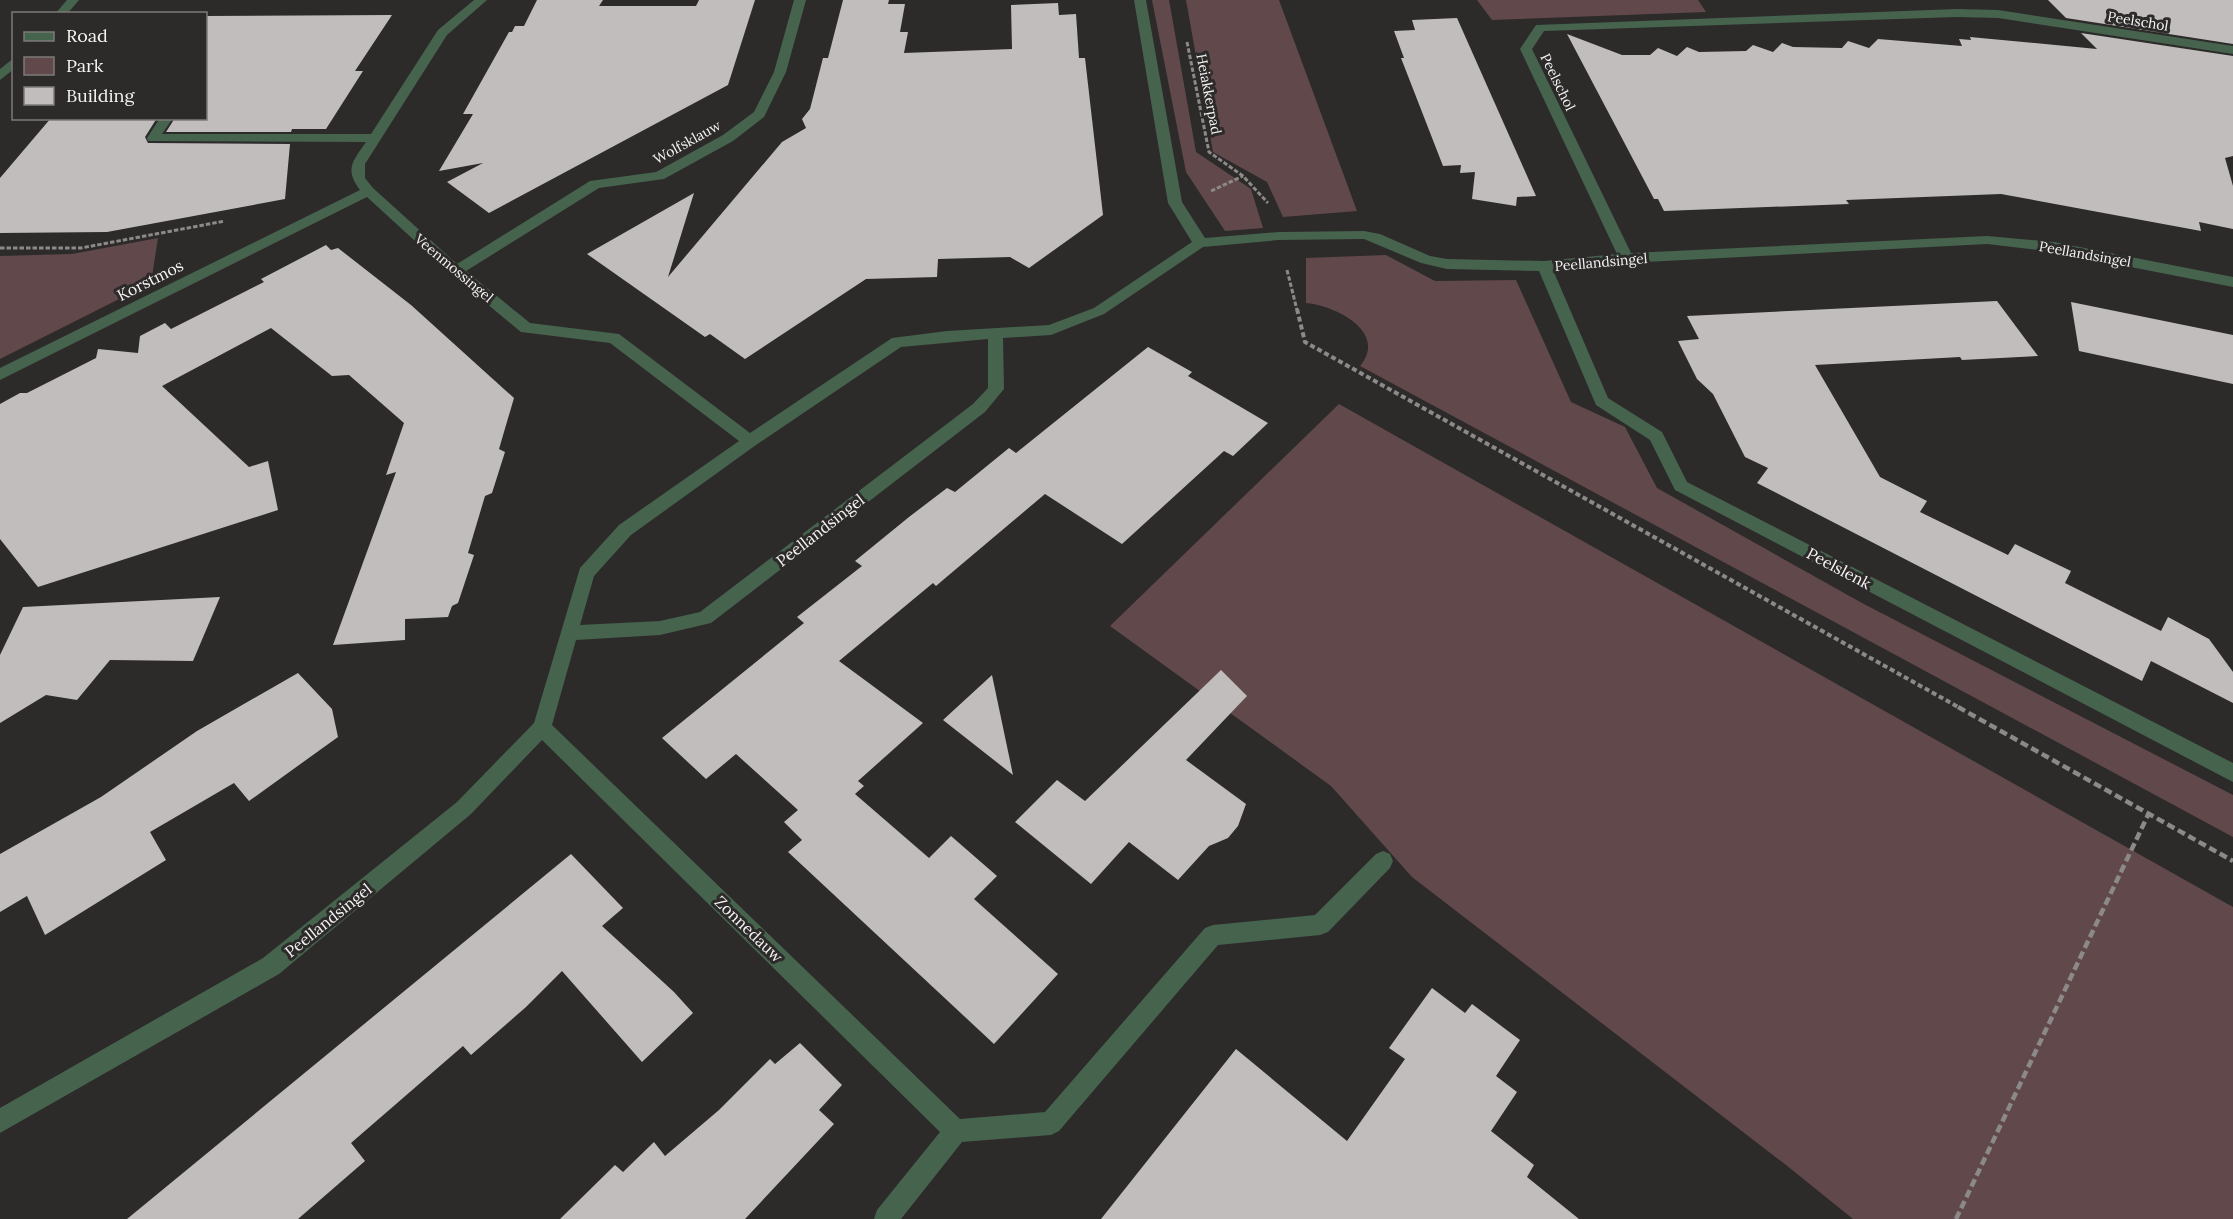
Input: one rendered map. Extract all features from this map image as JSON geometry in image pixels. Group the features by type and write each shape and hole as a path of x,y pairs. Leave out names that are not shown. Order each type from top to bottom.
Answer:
{"street":[{"path":"62,12 73,0"},
{"name":"Wolfsklauw","path":"456,271 595,184 659,176 728,138 759,114 780,72 800,0"},
{"path":"1140,0 1175,203 1200,243"},
{"path":"1986,0 1998,14"},
{"name":"Veenmossingel","path":"475,1 442,33 358,164 358,178 368,191 456,271 526,328 614,338 750,441"},
{"name":"Peelschol","path":"1626,258 1526,49 1540,28 1957,12 1998,14 2233,50"},
{"path":"0,76 12,64"},
{"path":"166,120 153,138 375,138"},
{"name":"Korstmos","path":"0,375 368,191"},
{"name":"Peellandsingel","path":"0,1121 271,966 464,808 542,727 586,573 625,530 750,441 897,342 946,336 1051,330 1099,311 1200,243 1279,236 1364,235 1375,237 1426,260 1447,264 1544,267 1626,258 1987,240 2054,247 2233,282"},
{"name":"Peelslenk","path":"1544,267 1602,401 1656,436 1681,486 2233,773"},
{"name":"Peellandsingel","path":"569,633 660,628 705,618 978,408 996,389 995,334"},
{"name":"Zonnedauw","path":"542,727 956,1131"},
{"path":"886,1219 956,1131 1051,1123 1213,935 1320,925 1383,861"}],"path":[{"name":"Heiakkerpad","path":"1185,32 1209,152 1243,177 1265,198 1274,213 1305,342 2233,861"},
{"path":"0,248 81,248 232,219"},
{"path":"1956,1219 2148,815"}],"green space":[{"path":"1152,0 1169,0 1196,152 1251,189 1263,228 1225,231 1186,172"},
{"path":"1186,0 1279,0 1357,211 1283,217 1267,182 1213,152"},
{"path":"1477,0 1698,0 1706,12 1492,20"},
{"path":"158,238 151,283 0,359 0,256 72,254"},
{"path":"1386,255 1435,281 1516,280 1571,402 1625,427 1657,488 1862,603 2233,795 2233,837 1360,366 1367,353 1368,342 1363,331 1343,315 1306,303 1306,258"},
{"path":"1339,404 2233,907 2233,1219 1853,1219 1412,877 1331,786 1110,626"}],"building":[{"path":"537,0 603,0 599,6 696,6 699,0 755,0 728,85 489,213 447,182 483,163 439,171 473,114 463,114 509,32 512,32 515,26 524,26"},
{"path":"843,0 889,0 888,4 905,4 900,32 908,32 904,53 1012,49 1011,5 1058,3 1059,15 1076,14 1079,58 1085,58 1103,215 1029,268 1010,257 938,259 937,277 866,279 745,359 710,334 705,337 587,254 694,193 668,277 782,142 806,128 802,119 810,109 823,58 828,58"},
{"path":"2048,0 2233,0 2233,44 2066,18"},
{"path":"392,15 355,71 363,71 326,129 292,129 291,132 166,132 174,120 207,120 207,16"},
{"path":"1457,18 1536,196 1517,197 1516,206 1472,199 1475,172 1460,173 1461,165 1443,166 1401,58 1404,58 1394,31 1415,30 1412,20"},
{"path":"2081,33 2233,56 2233,156 2225,158 2233,186 2233,229 2199,222 2201,231 2001,194 1846,200 1849,204 1664,211 1658,199 1654,199 1567,34 1622,55 1650,55 1658,48 1677,56 1687,47 1699,52 1746,51 1753,45 1773,52 1782,43 1793,47 1842,48 1848,41 1869,48 1878,39 1962,46 1959,39 1971,40 1970,37 2097,49"},
{"path":"49,120 156,120 145,137 148,143 290,144 285,199 107,232 0,233 0,178"},
{"path":"326,245 331,250 338,248 411,305 514,398 499,449 505,452 492,493 485,496 468,553 474,555 458,603 452,606 448,617 405,619 405,640 333,645 396,472 386,475 404,423 349,375 332,376 271,328 162,386 249,467 268,461 278,510 38,587 0,539 0,404 96,358 98,349 138,353 140,336 165,323 171,329 264,282 261,279"},
{"path":"1997,301 2038,356 1962,360 1960,357 1815,365 1880,477 1927,501 1920,512 2008,555 2015,544 2071,571 2065,583 2161,631 2168,617 2209,639 2233,672 2233,703 2151,661 2142,681 1757,483 1768,468 1745,457 1713,394 1697,379 1678,341 1699,339 1687,316"},
{"path":"2071,302 2233,335 2233,384 2079,351"},
{"path":"1148,347 1192,372 1188,376 1268,423 1233,456 1224,451 1122,544 1045,494 936,586 933,583 839,661 923,723 858,781 864,786 855,794 929,858 951,836 997,876 974,899 1058,974 994,1044 788,852 802,840 784,822 798,810 736,754 706,779 662,738 804,623 797,617 862,566 855,561 909,517 947,488 955,492 1009,448 1016,453"},
{"path":"220,597 193,661 110,660 77,700 46,695 0,723 0,655 23,607"},
{"path":"1221,670 1247,696 1186,760 1246,804 1238,826 1228,838 1209,846 1178,880 1129,842 1091,884 1015,822 1057,780 1085,801"},
{"path":"298,673 332,709 338,737 249,801 234,783 150,832 166,860 45,935 27,896 0,912 0,854 101,797 197,731"},
{"path":"992,675 1013,775 943,720"},
{"path":"571,854 623,908 602,926 674,992 693,1013 642,1062 562,971 526,1007 471,1055 463,1046 351,1143 365,1161 298,1219 127,1219"},
{"path":"1432,988 1465,1013 1472,1004 1520,1040 1496,1076 1517,1092 1491,1131 1534,1165 1527,1177 1579,1219 1101,1219 1236,1049 1347,1141 1405,1059 1389,1048"},
{"path":"800,1043 842,1085 819,1110 834,1124 745,1219 560,1219 615,1165 623,1172 654,1142 665,1156 719,1110 770,1059 775,1064"}]}
